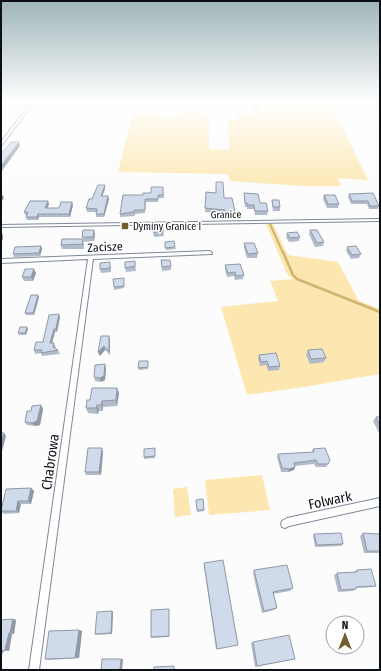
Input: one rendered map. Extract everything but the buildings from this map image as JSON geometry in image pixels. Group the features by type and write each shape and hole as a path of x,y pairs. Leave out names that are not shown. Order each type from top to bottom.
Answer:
{"street":[{"path":"1,144 10,132"},
{"name":"Granice","path":"1,226 380,220"},
{"name":"Zacisze","path":"1,261 210,253"},
{"name":"Chabrowa","path":"34,670 91,257"},
{"name":"Folwark","path":"285,524 287,522 380,502"}],"shaded area":[{"path":"128,132 209,132 209,149 229,150 228,132 345,132 368,180 338,178 341,186 303,186 230,181 228,174 118,172"},
{"path":"266,224 273,224 288,255 338,262 359,301 380,309 380,374 247,395 221,307 278,301 270,281 293,279 287,274"},
{"path":"262,475 270,510 209,515 205,480"},
{"path":"187,487 191,515 175,517 173,489"}],"waterway":[{"path":"270,224 283,253"},
{"path":"283,252 293,275 297,279 380,312"}],"place":[{"name":"Dyminy Granice I","path":"125,226"}]}
